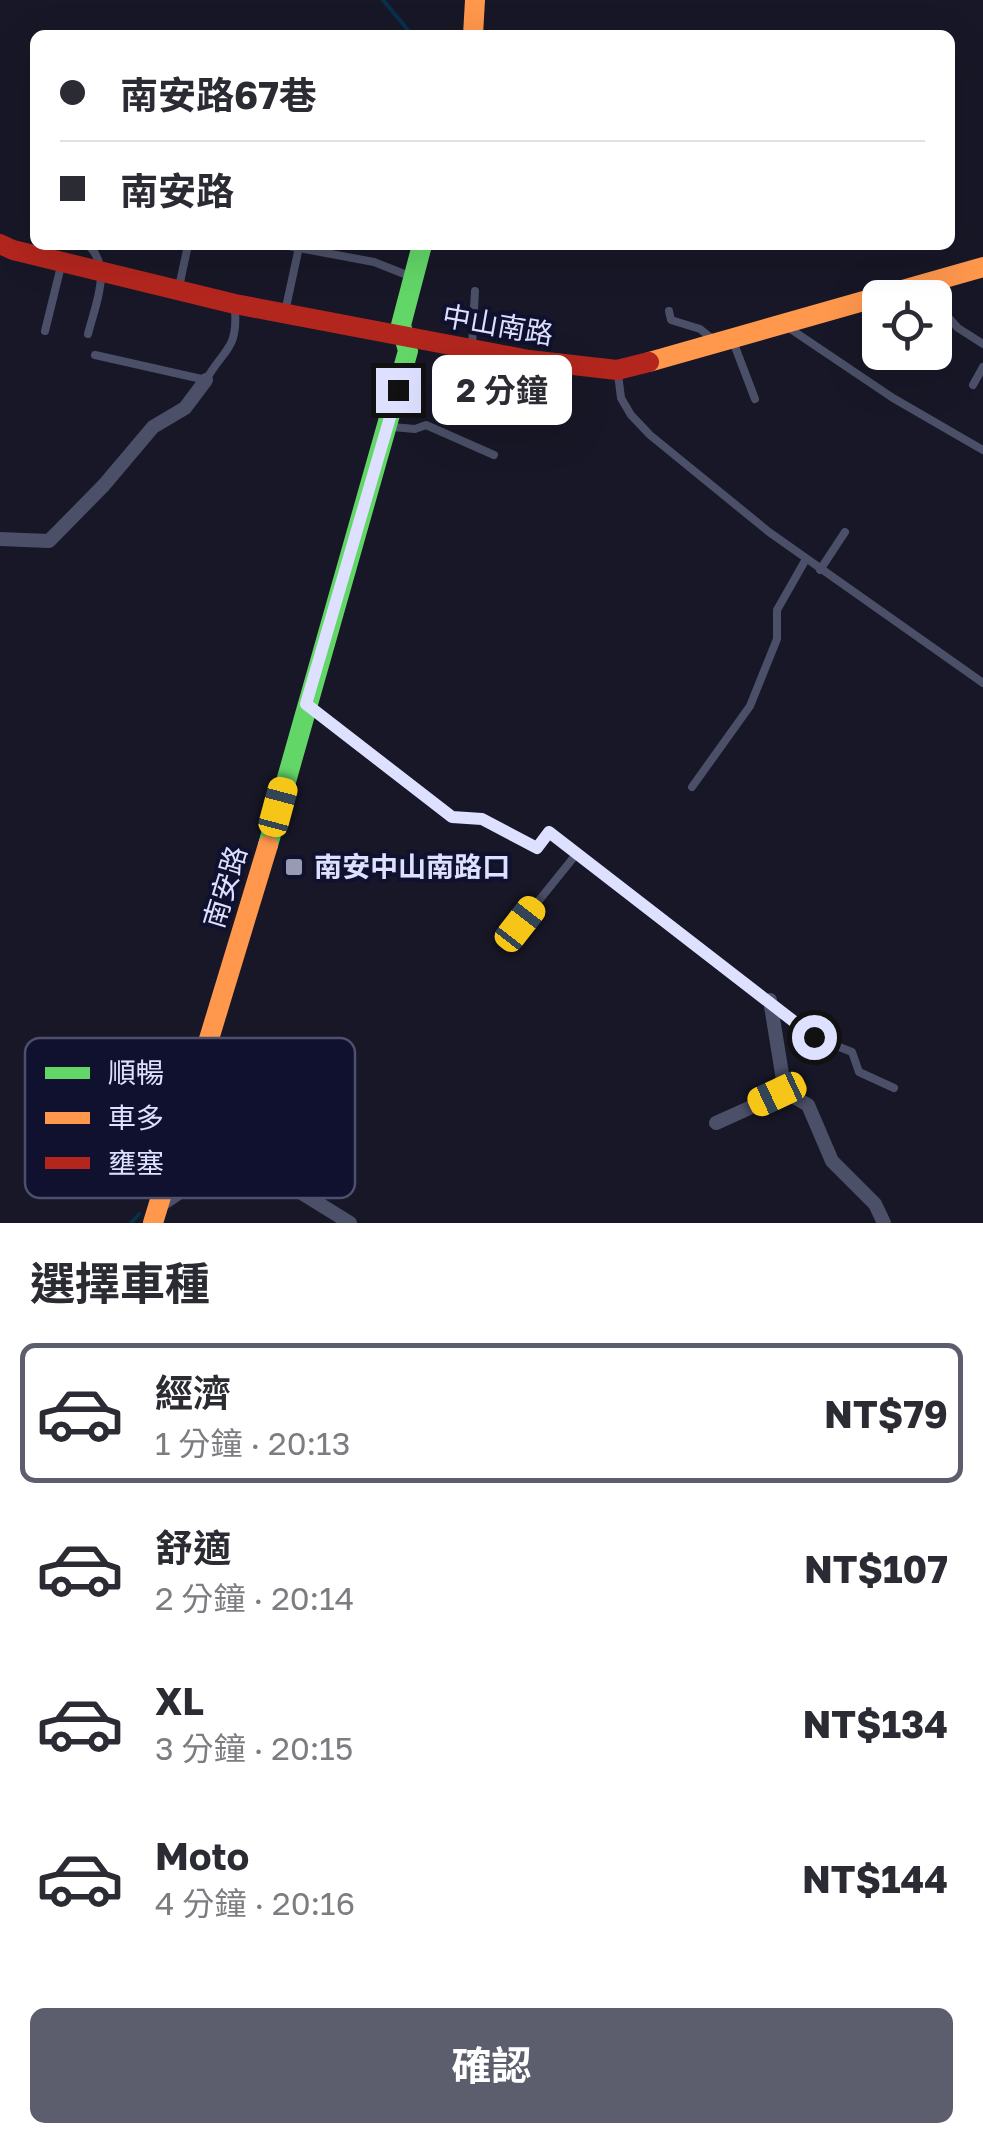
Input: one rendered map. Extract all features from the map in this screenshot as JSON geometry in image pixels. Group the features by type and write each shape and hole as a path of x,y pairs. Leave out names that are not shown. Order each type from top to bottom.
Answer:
{"street":[{"path":"473,30 474,0"},
{"name":"中山南路","path":"0,244 235,304 548,363 617,370 782,323 862,308"},
{"name":"南安路","path":"208,1038 388,427 408,351 402,324 420,250"},
{"name":"中山南路","path":"952,283 983,267"},
{"path":"0,539 48,541 104,485 153,427 184,408 206,380"},
{"path":"770,1000 785,1092"},
{"path":"716,1122 785,1092"},
{"path":"785,1092 808,1104 832,1161 876,1204 884,1223"},
{"path":"155,1215 177,1198"},
{"path":"310,1198 350,1223"}],"lane":[{"path":"88,334 103,272 93,250"},
{"path":"178,291 187,250"},
{"path":"285,312 299,250"},
{"path":"310,250 374,262 412,277"},
{"path":"45,331 62,262"},
{"path":"472,349 475,290"},
{"path":"95,355 206,380 232,347 235,304"},
{"path":"670,310 671,320 725,342 756,399"},
{"path":"952,321 983,344"},
{"path":"782,323 893,398 983,450"},
{"path":"973,384 983,367"},
{"path":"617,370 621,398 650,434 820,570 983,683"},
{"path":"388,427 415,429 426,424 494,456"},
{"path":"820,570 845,532"},
{"path":"692,787 750,706 777,639 777,610 806,559"},
{"path":"306,704 452,817 482,819 537,848 549,832 814,1037 852,1052 858,1072 894,1088"},
{"path":"520,924 578,852"}],"waterway":[{"path":"383,0 408,30"},
{"path":"131,1223 139,1214"}],"traffic: fast":[{"path":"268,845 408,351 401,325 421,250"}],"traffic: slow":[{"path":"473,30 475,0"},
{"path":"649,362 983,267"},
{"path":"209,1038 268,845"},
{"path":"153,1223 161,1198"}],"traffic: jam":[{"path":"0,244 235,304 529,360 617,370 649,362"}],"place":[{"name":"南安中山南路口","path":"294,867"}],"route":[{"path":"398,390 306,704 452,817 482,819 537,848 549,832 814,1037"}]}
